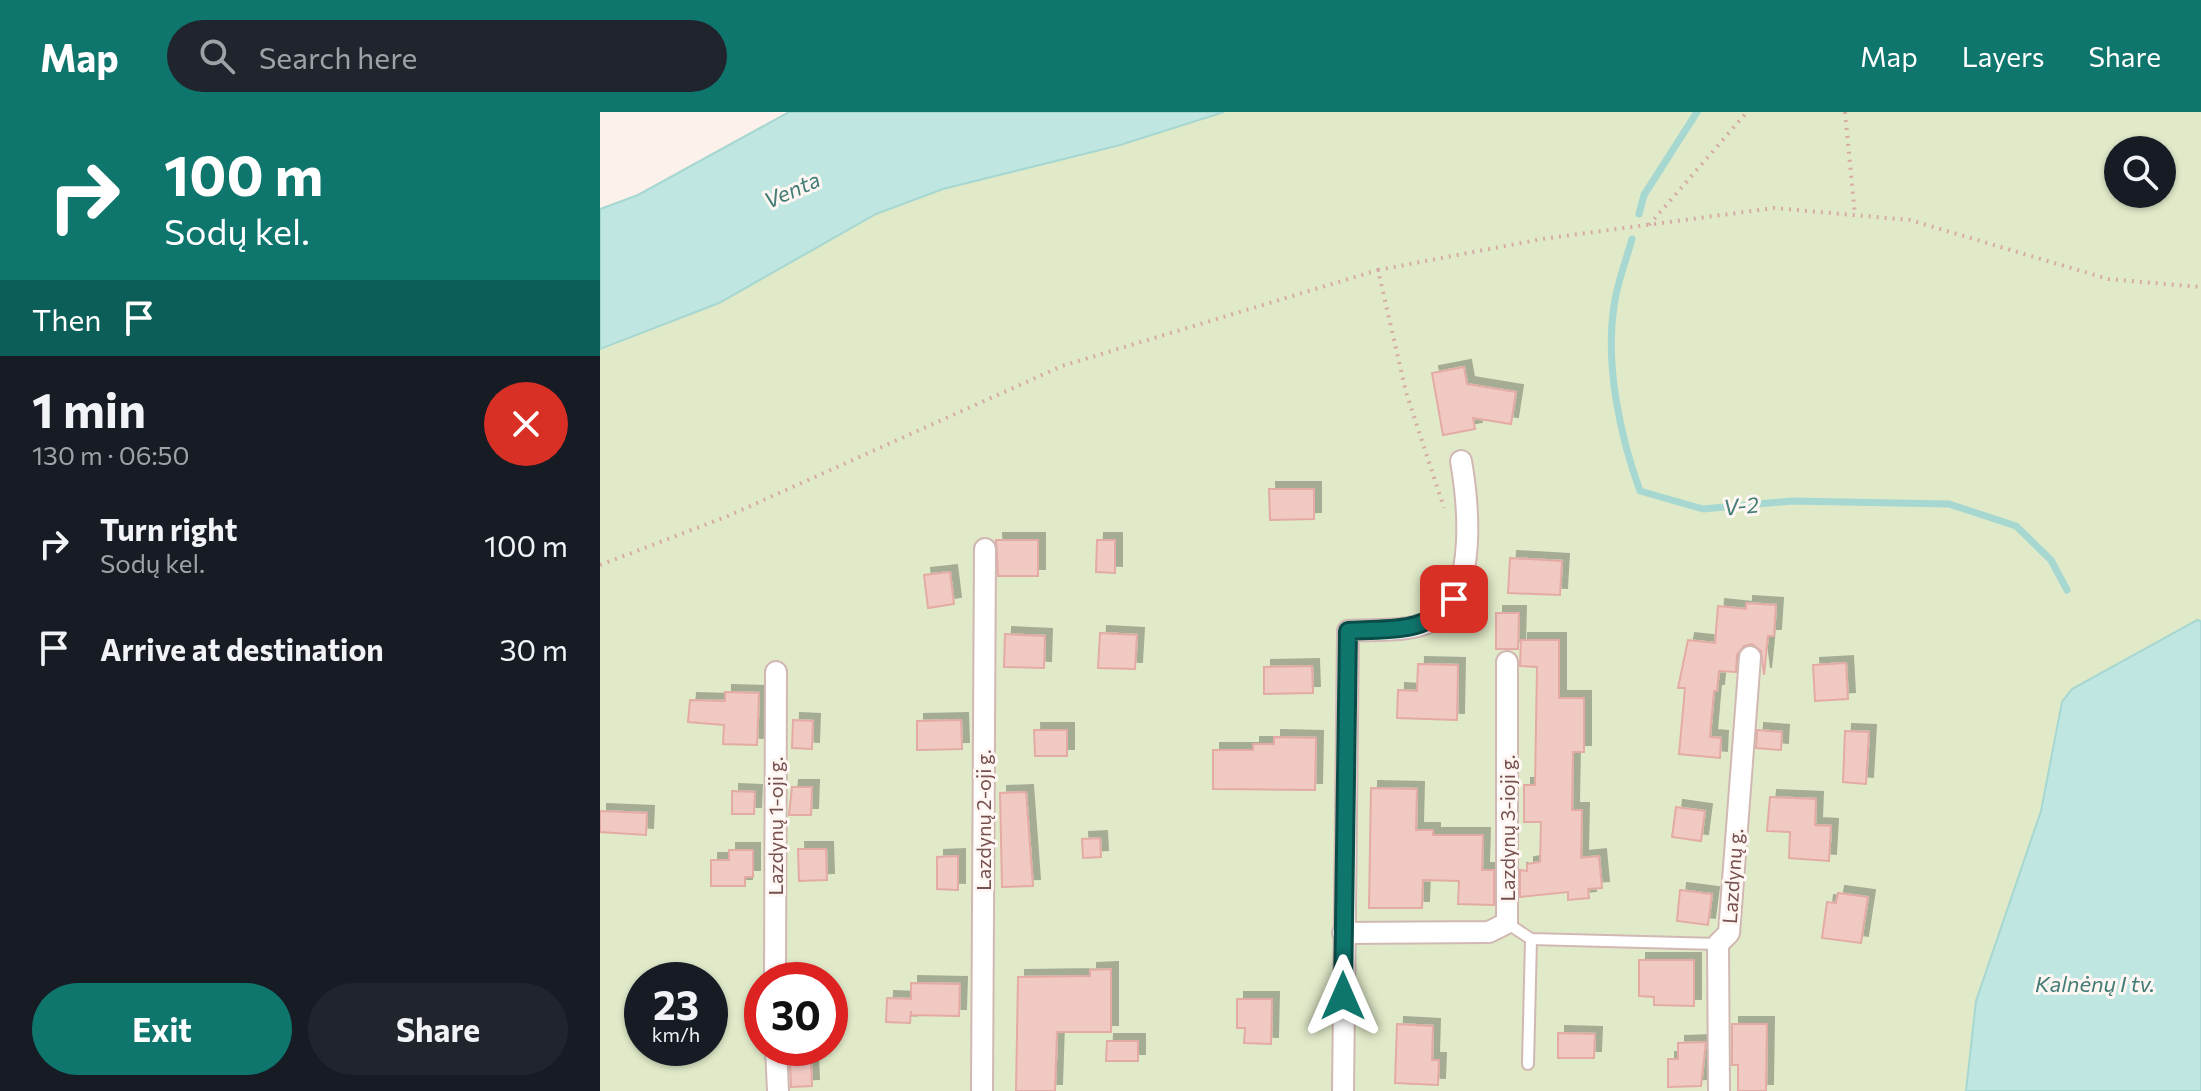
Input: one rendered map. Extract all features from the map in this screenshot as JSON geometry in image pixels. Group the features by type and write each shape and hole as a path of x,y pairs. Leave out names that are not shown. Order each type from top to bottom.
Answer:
{"street":[{"path":"1343,1091 1348,631 1418,626 1440,616 1454,599 1463,572 1467,526 1461,461"},
{"name":"Lazdynų 2-oji g.","path":"982,1091 985,549"},
{"name":"Lazdynų g.","path":"1719,1091 1718,944 1729,933 1750,657"},
{"name":"Lazdynų 3-ioji g.","path":"1343,933 1489,932 1507,923 1507,662"},
{"name":"Lazdynų 1-oji g.","path":"775,962 776,672"},
{"path":"777,1066 778,1091"}],"lane":[{"path":"1507,923 1531,939 1718,944"},
{"path":"1528,1064 1531,939"}],"path":[{"path":"1649,225 1747,112"},
{"path":"1845,112 1855,215"},
{"path":"600,565 728,516 1062,366 1378,270 1542,239 1774,208 1910,220 2108,279 2201,287"},
{"path":"1378,270 1406,392 1444,509"}],"green space":[{"path":"1224,112 2201,112 2201,621 2072,689 2062,702 2041,811 1976,1001 1966,1091 600,1091 600,349 718,303 876,214 943,189 1120,145"}],"water":[{"name":"Venta","path":"789,112 1224,112 1120,145 943,189 876,214 719,303 600,349 600,209 638,195"},
{"name":"Kalnėnų I tv.","path":"2197,620 2201,621 2201,1091 1966,1091 1976,1001 2041,811 2062,702 2072,689"}],"building":[{"path":"1464,367 1467,384 1516,392 1511,424 1473,418 1475,429 1443,435 1432,373"},
{"path":"1269,489 1314,489 1314,519 1270,520"},
{"path":"996,540 1038,540 1038,576 998,576"},
{"path":"1097,540 1115,540 1115,573 1096,572"},
{"path":"1510,558 1562,561 1560,595 1508,593"},
{"path":"950,572 954,604 928,608 924,575"},
{"path":"1746,603 1776,605 1774,636 1768,636 1764,675 1761,651 1752,644 1744,646 1737,655 1736,672 1719,671 1717,691 1714,691 1710,737 1721,738 1720,758 1679,754 1685,688 1678,688 1688,640 1715,643 1718,606 1746,609"},
{"path":"1496,613 1519,613 1518,649 1496,649"},
{"path":"1100,633 1137,635 1135,669 1098,668"},
{"path":"1005,634 1045,636 1044,668 1004,667"},
{"path":"1521,640 1559,640 1559,698 1584,698 1584,752 1573,752 1572,810 1582,810 1581,858 1599,856 1602,888 1588,889 1589,898 1568,900 1568,892 1520,897 1520,870 1527,871 1527,864 1540,862 1541,822 1524,822 1524,785 1535,785 1537,667 1520,666"},
{"path":"1846,663 1848,699 1815,701 1813,665"},
{"path":"1418,664 1458,665 1457,720 1397,718 1398,690 1417,691"},
{"path":"1312,666 1313,693 1264,694 1264,667"},
{"path":"725,692 759,693 757,745 723,744 724,725 688,722 690,700 725,701"},
{"path":"793,720 813,721 812,749 792,748"},
{"path":"961,720 962,749 917,750 917,721"},
{"path":"1034,730 1067,730 1067,756 1035,756"},
{"path":"1757,730 1782,732 1781,750 1756,748"},
{"path":"1845,731 1869,732 1866,784 1843,782"},
{"path":"1274,737 1316,738 1315,790 1213,789 1213,750 1253,750 1253,744 1274,744"},
{"path":"792,787 812,787 811,815 789,815"},
{"path":"1371,788 1417,789 1416,830 1433,830 1433,835 1483,835 1482,870 1494,870 1494,905 1458,904 1459,881 1423,880 1422,908 1369,908"},
{"path":"732,791 755,792 754,814 732,814"},
{"path":"1026,792 1033,886 1002,887 1000,793"},
{"path":"1770,797 1816,799 1815,825 1831,826 1829,861 1789,858 1790,832 1767,831"},
{"path":"1676,807 1705,811 1701,841 1672,837"},
{"path":"600,811 647,813 646,835 600,832"},
{"path":"1100,838 1101,857 1083,858 1082,839"},
{"path":"798,849 826,849 827,880 799,881"},
{"path":"729,850 753,850 753,877 745,877 745,886 711,886 711,860 729,860"},
{"path":"958,856 958,890 937,889 937,857"},
{"path":"1680,890 1712,894 1708,925 1677,921"},
{"path":"1838,893 1868,897 1861,943 1822,938 1827,902 1836,903"},
{"path":"1639,960 1694,960 1694,1006 1654,1005 1654,997 1639,996"},
{"path":"1111,969 1111,1032 1057,1032 1055,1091 1016,1091 1018,977 1090,976 1090,970"},
{"path":"911,983 960,984 959,1016 911,1015 911,1011 910,1023 886,1022 887,998 911,999"},
{"path":"1237,999 1272,999 1271,1044 1244,1043 1245,1028 1237,1028"},
{"path":"1397,1024 1433,1026 1432,1060 1439,1060 1438,1085 1395,1083"},
{"path":"1732,1024 1767,1024 1766,1091 1738,1091 1738,1065 1732,1065"},
{"path":"1558,1033 1595,1034 1594,1058 1558,1058"},
{"path":"1107,1041 1138,1041 1138,1061 1106,1061"},
{"path":"1706,1042 1701,1086 1668,1087 1668,1059 1678,1059 1678,1043"},
{"path":"790,1066 811,1066 812,1086 791,1087"}],"waterway":[{"name":"V-2","path":"1639,214 1644,195 1697,112"},
{"name":"V-2","path":"1632,239 1615,297 1611,352 1621,424 1640,491 1703,509 1792,501 1949,504 2016,526 2051,560 2067,590"}],"route":[{"path":"1343,996 1348,631 1418,626 1440,616 1454,599"}]}
